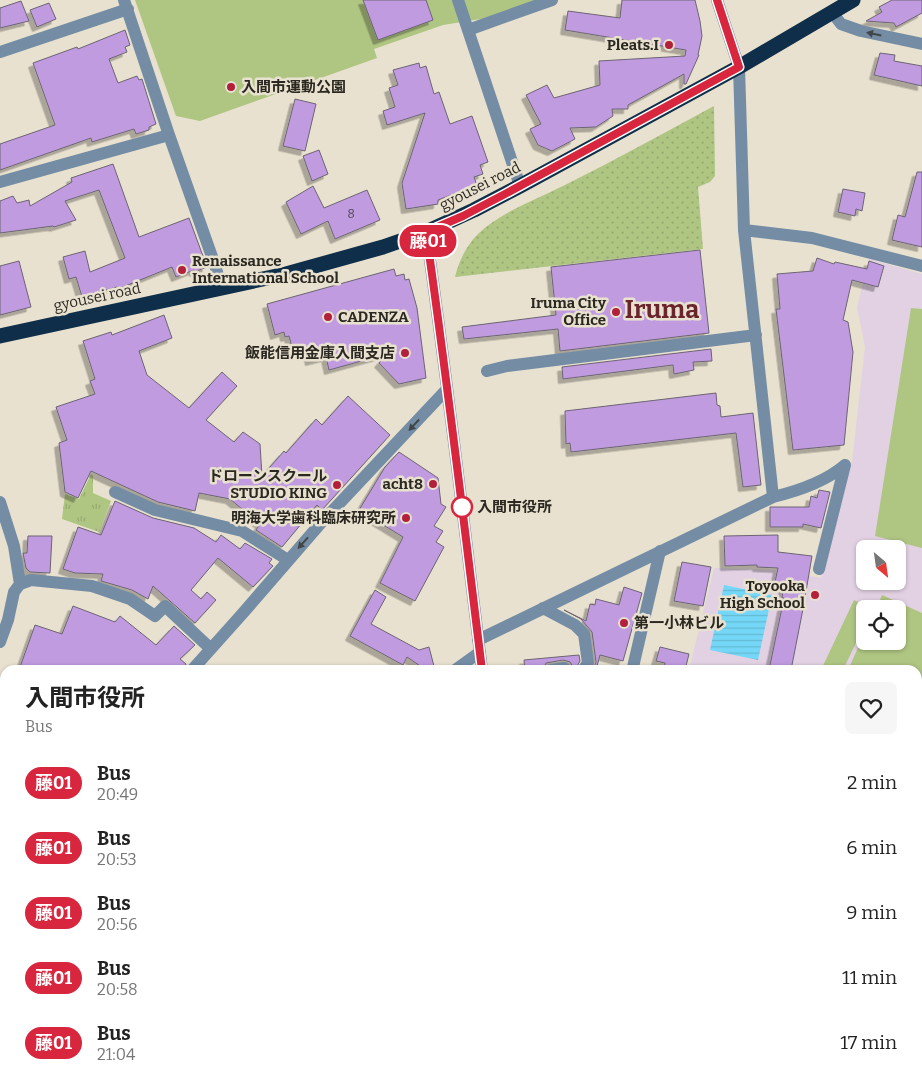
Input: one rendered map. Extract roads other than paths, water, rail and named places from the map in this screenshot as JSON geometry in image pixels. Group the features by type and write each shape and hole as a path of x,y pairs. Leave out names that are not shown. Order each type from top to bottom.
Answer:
{"highway":[{"name":"gyousei road","path":"0,336 221,289 337,260 426,232 520,186 739,67 853,0"}],"street":[{"path":"458,0 520,186"},
{"path":"468,30 552,0"},
{"path":"717,0 739,67 744,230 773,497"},
{"path":"0,52 126,4 216,268 221,289"},
{"path":"832,12 841,24 922,44"},
{"path":"0,182 169,134"},
{"path":"744,230 812,238 922,266"},
{"path":"426,232 440,320 481,665"},
{"path":"487,371 507,366 756,335"},
{"path":"197,665 288,560 447,389"},
{"path":"460,665 479,646 543,608 773,497 814,484 836,473 845,465 819,569"},
{"path":"115,492 155,510 242,531 288,560"},
{"path":"0,502 4,530 14,546 20,584"},
{"path":"633,665 660,551"},
{"path":"0,642 4,619 14,592 20,584 31,580 92,586 130,599 155,616 165,606 211,649"},
{"path":"543,608 575,625 584,634 588,663 587,665"}],"water":[{"path":"724,585 772,595 758,660 710,650"}],"place":[{"name":"Pleats.I","path":"669,45"},
{"name":"入間市運動公園","path":"231,87"},
{"name":"Renaissance International School","path":"182,270"},
{"name":"Iruma City Office","path":"616,312"},
{"name":"CADENZA","path":"328,317"},
{"name":"飯能信用金庫入間支店","path":"405,353"},
{"name":"acht8","path":"433,484"},
{"name":"ドローンスクール STUDIO KING","path":"337,485"},
{"name":"入間市役所","path":"462,507"},
{"name":"明海大学歯科臨床研究所","path":"406,518"},
{"name":"Toyooka High School","path":"815,595"},
{"name":"第一小林ビル","path":"624,623"}],"district":[{"name":"Iruma","path":"662,310"}]}
